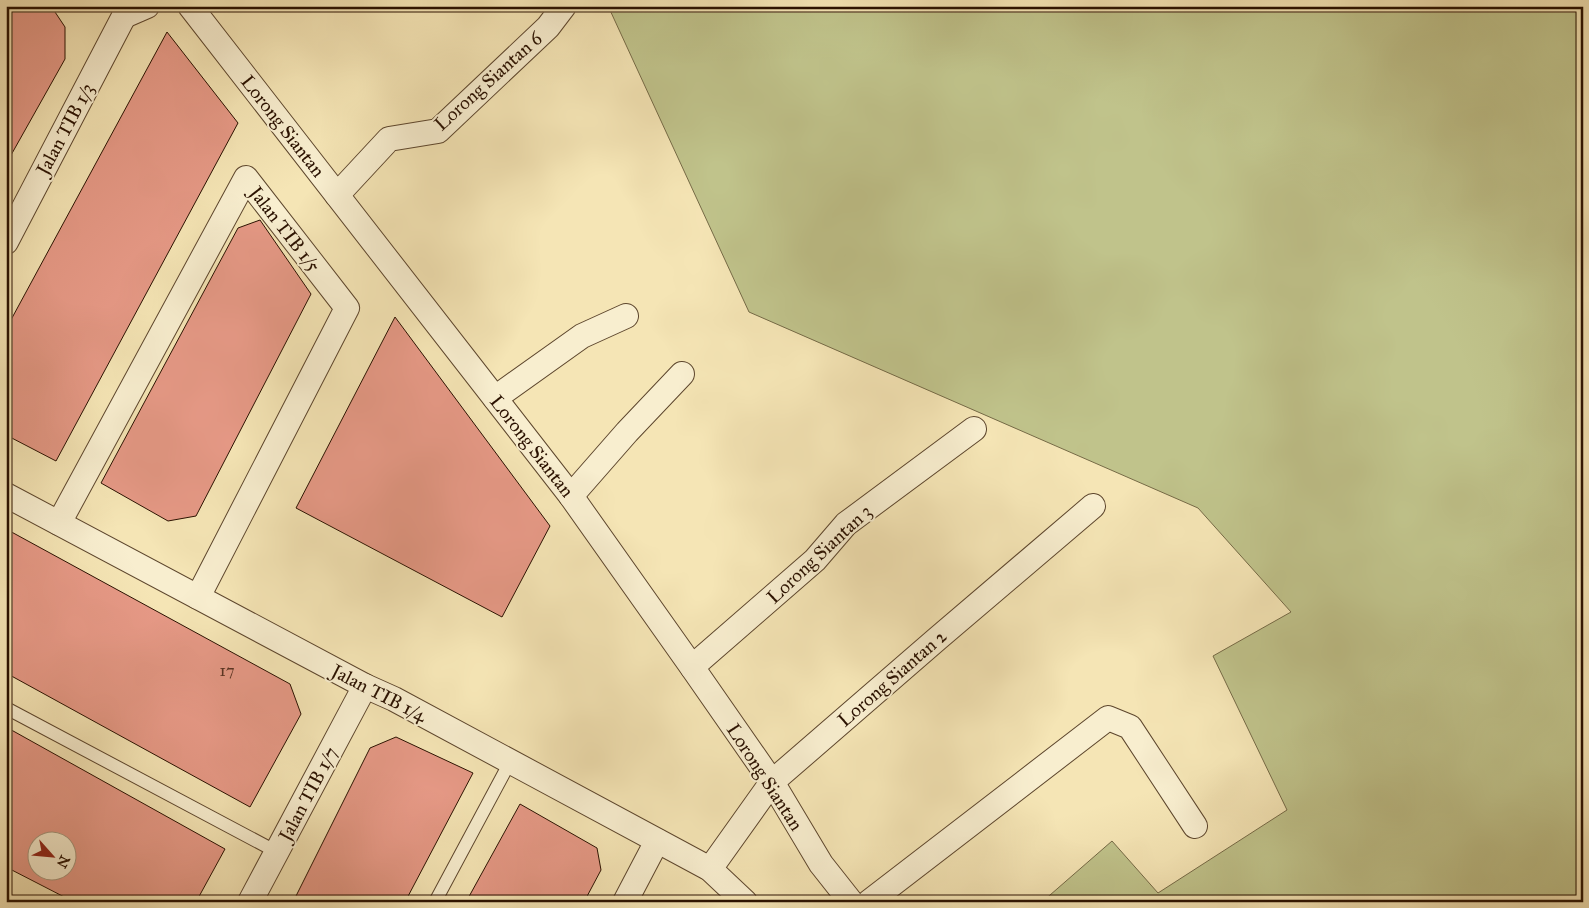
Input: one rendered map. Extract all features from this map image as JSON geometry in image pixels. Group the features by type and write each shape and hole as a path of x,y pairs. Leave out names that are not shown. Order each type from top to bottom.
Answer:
{"street":[{"path":"120,11 147,6"},
{"name":"Lorong Siantan","path":"190,6 571,496 772,782 821,864 851,902"},
{"name":"Lorong Siantan 6","path":"337,195 388,139 438,131 548,27 564,6"},
{"name":"Jalan TIB 1/3","path":"6,242 120,11"},
{"name":"Jalan TIB 1/5","path":"59,523 246,178 347,308 198,597"},
{"path":"495,398 582,336 626,316"},
{"path":"571,496 627,432 682,374"},
{"name":"Lorong Siantan 3","path":"692,667 815,560 846,524 974,429"},
{"name":"Jalan TIB 1/4","path":"6,495 710,869 745,902"},
{"name":"Lorong Siantan 2","path":"710,869 772,782 1093,506"},
{"name":"Jalan TIB 1/7","path":"250,902 365,686"},
{"path":"869,902 1108,718 1130,727 1194,826"},
{"path":"625,902 657,841"}],"lane":[{"path":"6,708 277,852"},
{"path":"435,902 510,762"}],"green space":[{"path":"610,6 1583,6 1583,902 1042,902 1112,841 1158,893 1287,810 1213,656 1291,612 1198,508 749,312 609,8"}],"building":[{"path":"6,6 51,6 65,27 65,59 6,164"},
{"path":"167,32 238,123 56,461 6,435 6,329"},
{"path":"260,220 311,294 196,516 168,521 101,483 238,228"},
{"path":"395,317 550,526 502,617 296,508"},
{"path":"6,529 290,684 301,714 250,807 6,673"},
{"path":"6,727 225,849 196,902 74,902 31,880 78,880 78,830 28,830 28,878 6,867"},
{"path":"396,737 473,773 405,902 293,902 370,748"},
{"path":"520,804 597,848 601,870 584,902 466,902"},
{"path":"681,897 690,902 678,902"}]}
